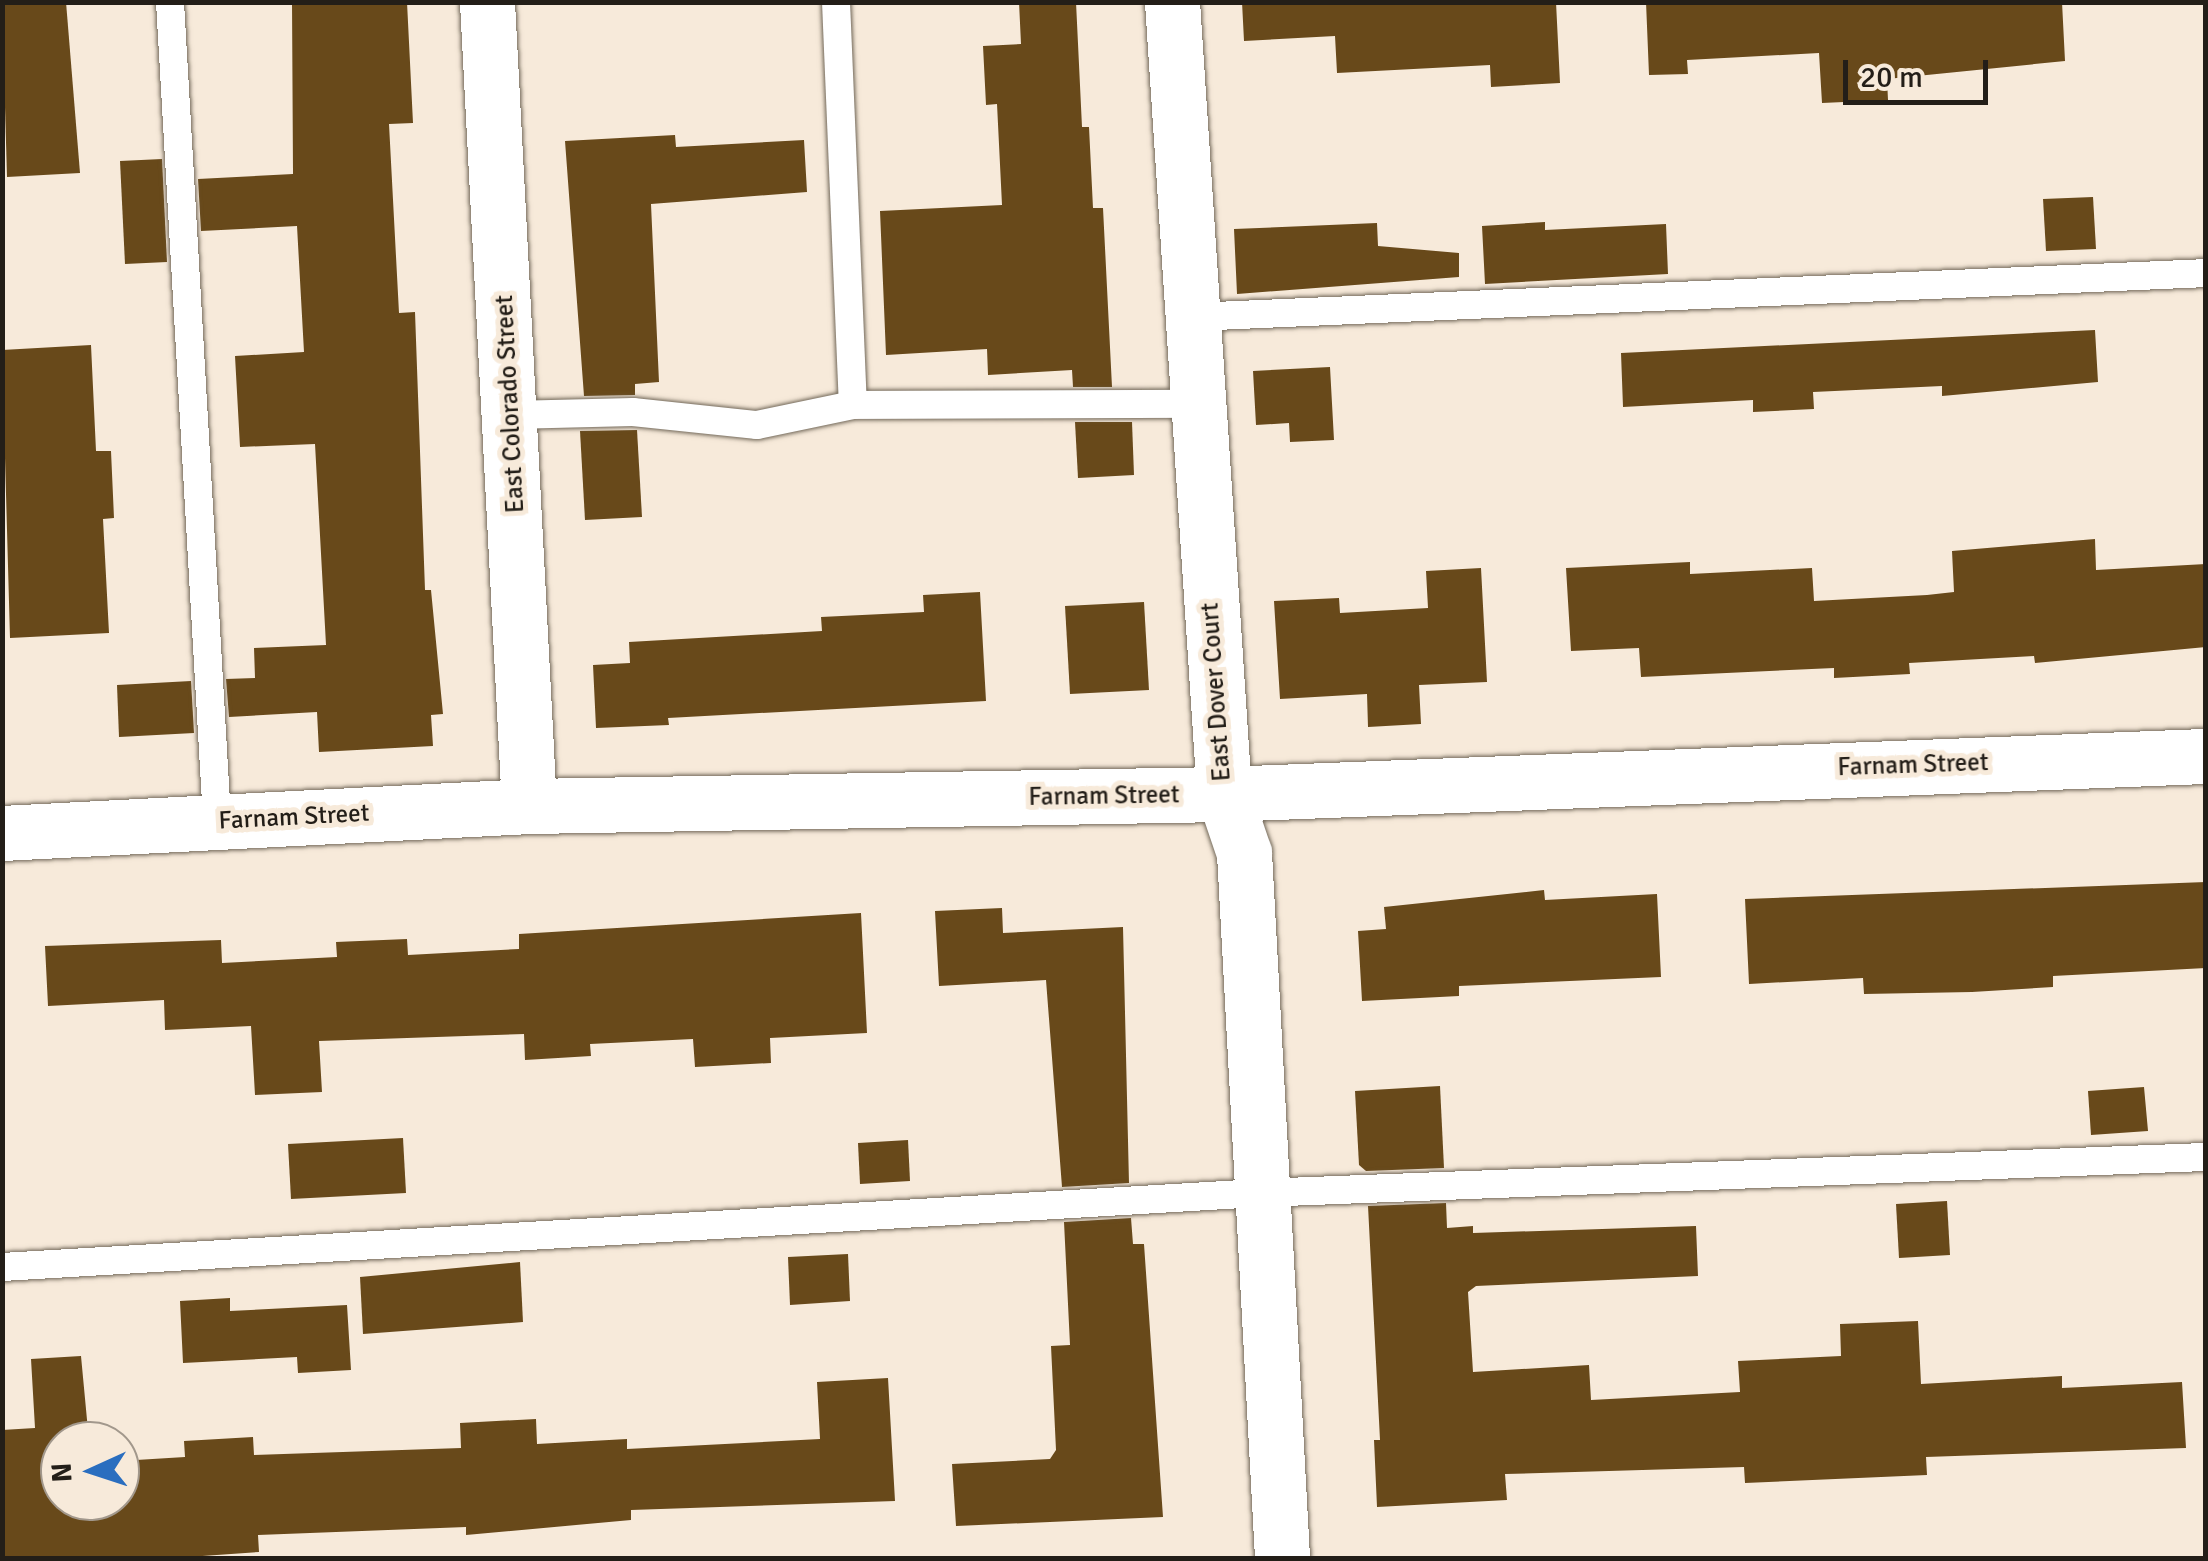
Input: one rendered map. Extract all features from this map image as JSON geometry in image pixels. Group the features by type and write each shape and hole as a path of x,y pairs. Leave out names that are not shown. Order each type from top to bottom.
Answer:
{"street":[{"name":"East Colorado Street","path":"487,2 529,806"},
{"name":"East Dover Court","path":"1172,2 1194,404 1224,794 1244,853 1258,1192 1282,1558"},
{"name":"Farnam Street","path":"2,833 529,806 1224,794 2206,756"}],"lane":[{"path":"170,2 218,820"},
{"path":"836,2 852,405"},
{"path":"1192,317 2206,274"},
{"path":"511,415 633,412 756,425 852,405 1194,404"},
{"path":"2,1267 1258,1192 2206,1157"}],"building":[{"path":"2,2 66,2 80,173 7,177"},
{"path":"292,2 407,2 413,123 389,124 399,313 415,312 425,590 431,590 443,714 431,715 433,746 319,752 317,712 229,717 226,679 255,678 254,648 326,645 315,444 240,447 235,356 304,352 297,226 201,231 198,179 293,174"},
{"path":"1019,2 1076,2 1082,127 1089,127 1093,208 1103,208 1112,387 1073,387 1072,370 988,375 987,349 886,355 880,211 1002,205 997,104 986,105 983,46 1021,44"},
{"path":"1242,2 1556,2 1560,83 1491,87 1490,65 1337,73 1335,36 1244,41"},
{"path":"1646,2 2062,2 2065,61 1887,79 1888,100 1822,103 1819,53 1687,60 1688,74 1649,75"},
{"path":"675,135 676,147 804,140 807,192 651,204 659,382 635,384 635,395 584,396 565,141"},
{"path":"162,159 167,262 125,264 120,161"},
{"path":"2093,197 2096,249 2046,251 2043,199"},
{"path":"1545,222 1545,230 1666,224 1668,274 1485,284 1482,226"},
{"path":"1377,223 1378,246 1459,253 1459,277 1237,294 1234,229"},
{"path":"2095,330 2098,382 1942,396 1942,386 1813,392 1814,409 1753,412 1753,400 1623,407 1621,353"},
{"path":"91,345 96,451 111,451 114,518 103,519 109,633 10,638 2,350"},
{"path":"1330,367 1334,440 1290,442 1289,423 1256,425 1253,371"},
{"path":"1075,422 1132,422 1134,475 1078,478"},
{"path":"637,430 642,517 585,520 580,431"},
{"path":"2095,539 2096,570 2206,564 2206,647 2035,663 2034,656 1909,663 1910,674 1834,678 1834,668 1641,677 1639,648 1571,651 1566,568 1690,562 1690,574 1812,568 1814,601 1927,595 1954,592 1952,551"},
{"path":"1481,568 1487,682 1419,685 1421,724 1368,727 1367,694 1280,699 1274,601 1339,598 1340,613 1428,608 1426,571"},
{"path":"980,592 986,701 668,718 669,725 596,728 593,665 630,663 629,642 822,631 821,617 924,612 923,595"},
{"path":"1144,602 1149,690 1070,694 1065,606"},
{"path":"191,681 194,733 119,737 117,685"},
{"path":"2206,882 2206,968 2053,976 2053,987 1972,992 1864,994 1863,978 1749,984 1745,899"},
{"path":"1544,890 1545,900 1657,894 1661,977 1459,986 1459,996 1362,1001 1358,931 1386,929 1384,907"},
{"path":"1002,908 1003,933 1123,927 1129,1183 1062,1187 1046,980 939,986 935,911"},
{"path":"861,913 867,1033 770,1038 771,1063 695,1067 693,1039 590,1044 591,1056 525,1060 524,1034 319,1041 322,1092 255,1095 251,1026 165,1030 164,1000 48,1006 45,946 221,940 222,963 337,957 336,942 407,939 408,955 519,949 519,934"},
{"path":"1440,1086 1444,1168 1366,1171 1359,1165 1355,1091"},
{"path":"2144,1087 2148,1131 2091,1135 2088,1091"},
{"path":"403,1138 406,1193 291,1199 288,1144"},
{"path":"908,1140 910,1181 860,1184 858,1143"},
{"path":"1947,1201 1950,1255 1899,1258 1896,1204"},
{"path":"1446,1203 1447,1228 1473,1226 1473,1233 1696,1226 1698,1276 1476,1286 1468,1292 1473,1372 1589,1365 1591,1400 1740,1392 1738,1361 1841,1356 1840,1324 1918,1321 1921,1384 2062,1376 2062,1388 2182,1382 2186,1448 1926,1457 1927,1475 1745,1483 1744,1467 1505,1474 1507,1500 1377,1507 1374,1440 1380,1440 1368,1206"},
{"path":"1131,1218 1133,1244 1144,1244 1163,1517 956,1526 952,1464 1050,1459 1056,1450 1051,1346 1070,1345 1064,1222"},
{"path":"848,1254 850,1301 790,1305 788,1257"},
{"path":"520,1262 523,1322 363,1334 360,1277"},
{"path":"230,1298 230,1311 347,1305 351,1370 298,1373 297,1357 183,1363 180,1301"},
{"path":"81,1356 87,1421 40,1421 40,1521 140,1521 140,1460 185,1457 184,1441 253,1437 254,1455 461,1448 460,1423 536,1419 537,1444 627,1439 627,1449 820,1439 817,1382 888,1378 895,1501 631,1510 631,1520 466,1535 466,1527 258,1535 259,1552 174,1558 2,1558 2,1430 35,1428 31,1359"}]}
